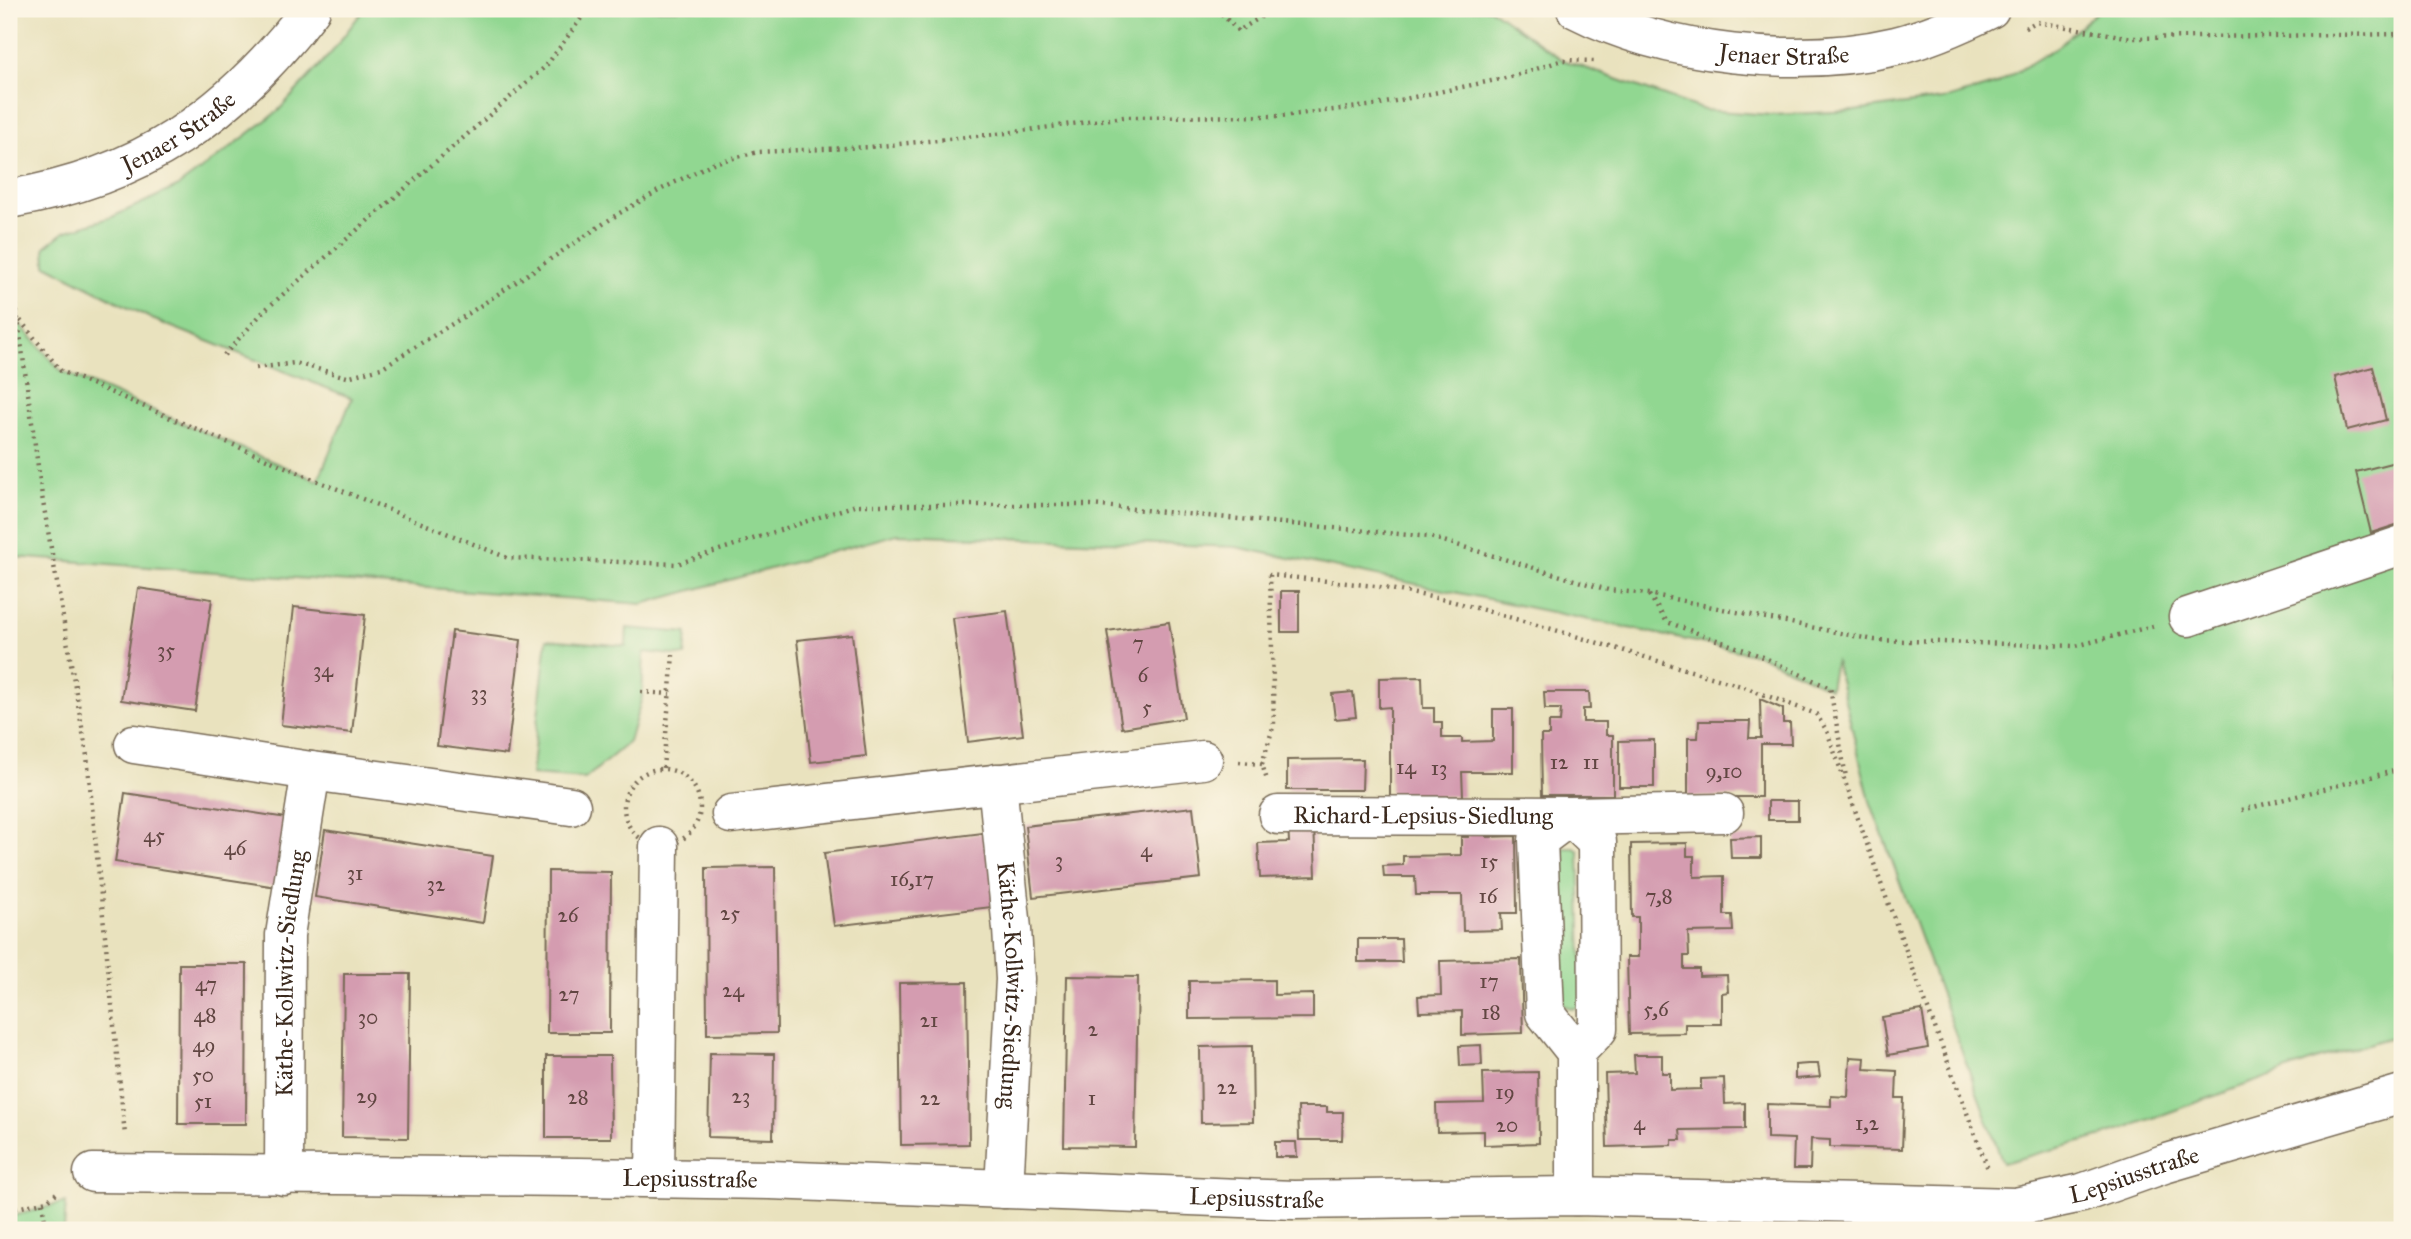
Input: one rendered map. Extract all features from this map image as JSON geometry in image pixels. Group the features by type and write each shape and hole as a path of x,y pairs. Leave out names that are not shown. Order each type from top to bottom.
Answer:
{"street":[{"name":"Jenaer Straße","path":"9,199 45,193 114,172 188,131 224,104 263,67 311,9"},
{"name":"Jenaer Straße","path":"1576,9 1626,31 1666,43 1705,50 1793,56 1894,46 1948,28 2003,21"},
{"path":"2188,617 2402,545"},
{"path":"134,744 571,806"},
{"path":"731,814 1202,760"},
{"name":"Käthe-Kollwitz-Siedlung","path":"284,1176 285,935 311,771"},
{"name":"Käthe-Kollwitz-Siedlung","path":"997,783 1015,979 1004,1189"},
{"name":"Richard-Lepsius-Siedlung","path":"1278,815 1570,816 1724,813"},
{"name":"Richard-Lepsius-Siedlung","path":"1570,816 1597,842 1598,1029 1576,1052 1545,1013 1538,840 1570,816"},
{"path":"655,1178 659,846"},
{"path":"1576,1052 1576,1196"},
{"name":"Lepsiusstraße","path":"111,1174 655,1178 1004,1189 1294,1215 1576,1196 2018,1219 2164,1164 2402,1094"}],"path":[{"path":"224,355 265,310 546,66 588,9"},
{"path":"1217,9 1238,31 1274,9"},
{"path":"2003,21 2036,22 2133,38 2402,34"},
{"path":"256,368 295,363 347,377 381,369 618,214 713,163 758,152 870,147 1124,117 1281,116 1376,105 1515,76 1563,60 1597,61"},
{"path":"9,1210 47,1202 72,1178 111,1174 87,757 42,496 12,276"},
{"path":"16,315 61,371 318,481 508,558 677,564 856,505 1091,505 1430,537 1608,590 1648,594 1874,640 2076,646 2188,617"},
{"path":"1648,594 1667,622 1761,656 1830,688 1849,792"},
{"path":"663,768 673,655"},
{"path":"641,692 670,694"},
{"path":"1202,760 1262,764 1278,815"},
{"path":"2242,810 2402,769"},
{"path":"42,1203 46,1221 55,1230"}],"green space":[{"path":"364,9 1491,9 1563,60 1704,110 1771,115 1854,111 1950,98 1997,84 2057,47 2100,9 2402,9 2402,1034 2318,1059 2103,1136 2003,1163 1870,801 1835,660 1830,688 1759,655 1236,547 897,534 642,604 15,557 9,535 9,312 61,371 318,481 352,398 152,319 46,265 45,247 64,232 112,217 177,187 222,154 278,111 331,53"},
{"path":"627,628 687,633 685,656 644,652 642,697 629,742 585,779 531,775 547,639 626,646"},
{"path":"1564,848 1579,851 1583,1004 1573,1009 1563,1005 1557,857"},
{"path":"66,1202 64,1230 9,1230 9,1217"}],"building":[{"path":"2373,367 2386,420 2347,430 2335,377"},
{"path":"2395,462 2402,489 2402,523 2371,533 2356,472"},
{"path":"138,588 212,599 195,711 121,700"},
{"path":"1281,591 1299,591 1299,632 1281,632"},
{"path":"294,607 365,615 352,733 281,725"},
{"path":"1007,611 1023,735 968,742 953,618"},
{"path":"1169,622 1184,718 1122,728 1107,631"},
{"path":"452,631 521,640 507,755 437,746"},
{"path":"852,634 866,756 811,762 797,640"},
{"path":"1422,677 1423,708 1434,708 1434,722 1442,722 1442,738 1462,738 1462,742 1493,741 1493,709 1513,709 1513,772 1462,772 1463,796 1390,797 1390,707 1379,708 1379,678"},
{"path":"1353,692 1356,717 1335,719 1332,694"},
{"path":"1544,692 1589,692 1590,709 1583,709 1583,722 1606,722 1606,735 1613,735 1613,795 1542,795 1541,735 1549,735 1549,722 1560,722 1561,709 1545,709"},
{"path":"1760,699 1783,709 1783,723 1790,723 1791,744 1761,744 1761,797 1688,797 1688,738 1698,738 1699,721 1750,721 1749,738 1761,738"},
{"path":"1654,740 1654,787 1619,787 1619,741"},
{"path":"1363,759 1362,790 1287,790 1287,760"},
{"path":"125,793 287,818 277,887 115,862"},
{"path":"1768,801 1798,801 1798,820 1768,820"},
{"path":"1193,807 1201,878 1033,897 1025,826"},
{"path":"1468,821 1487,821 1487,837 1516,836 1517,913 1501,913 1502,930 1463,931 1462,895 1416,895 1415,877 1384,877 1383,866 1403,865 1403,856 1461,855 1461,837 1468,837"},
{"path":"1288,822 1314,822 1316,876 1260,878 1258,843 1289,842"},
{"path":"325,830 493,856 483,923 315,897"},
{"path":"990,832 1000,906 834,926 824,853"},
{"path":"1761,837 1761,858 1731,858 1730,838"},
{"path":"1687,843 1687,856 1694,856 1694,877 1724,876 1724,915 1732,915 1733,931 1688,932 1689,956 1684,956 1684,969 1699,969 1699,976 1727,975 1728,992 1722,993 1722,1024 1685,1024 1685,1033 1629,1034 1627,957 1638,957 1638,917 1632,917 1631,844"},
{"path":"775,867 777,1033 707,1034 706,868"},
{"path":"548,871 611,872 610,1033 547,1033"},
{"path":"1358,939 1401,939 1402,962 1358,962"},
{"path":"1521,959 1523,1033 1462,1035 1462,1011 1419,1012 1418,996 1441,995 1440,961"},
{"path":"179,964 247,964 246,1124 178,1124"},
{"path":"344,974 410,974 408,1138 342,1137"},
{"path":"1067,976 1138,977 1135,1147 1064,1146"},
{"path":"1274,980 1274,995 1313,994 1313,1018 1189,1019 1189,981"},
{"path":"967,982 969,1144 901,1145 899,983"},
{"path":"1922,1010 1928,1048 1888,1055 1882,1017"},
{"path":"1481,1045 1482,1065 1460,1066 1459,1046"},
{"path":"1252,1046 1253,1122 1201,1123 1200,1047"},
{"path":"710,1053 774,1054 773,1139 708,1137"},
{"path":"1634,1055 1662,1055 1662,1073 1670,1073 1670,1090 1701,1089 1701,1079 1724,1078 1725,1104 1745,1103 1745,1129 1680,1130 1681,1140 1672,1140 1672,1145 1607,1147 1605,1074 1635,1073"},
{"path":"546,1056 610,1056 611,1138 546,1138"},
{"path":"1850,1057 1865,1058 1864,1069 1897,1071 1896,1098 1904,1098 1902,1149 1830,1147 1830,1140 1811,1139 1810,1169 1793,1169 1794,1139 1767,1138 1767,1104 1831,1106 1831,1096 1848,1097"},
{"path":"1818,1064 1820,1077 1795,1079 1795,1065"},
{"path":"1538,1072 1539,1143 1484,1145 1484,1131 1437,1132 1436,1104 1484,1103 1483,1073"},
{"path":"1298,1107 1327,1107 1327,1112 1343,1112 1342,1140 1299,1140"},
{"path":"1275,1142 1296,1142 1297,1157 1275,1157"},
{"path":"2261,1222 2264,1230 2238,1230"}]}
